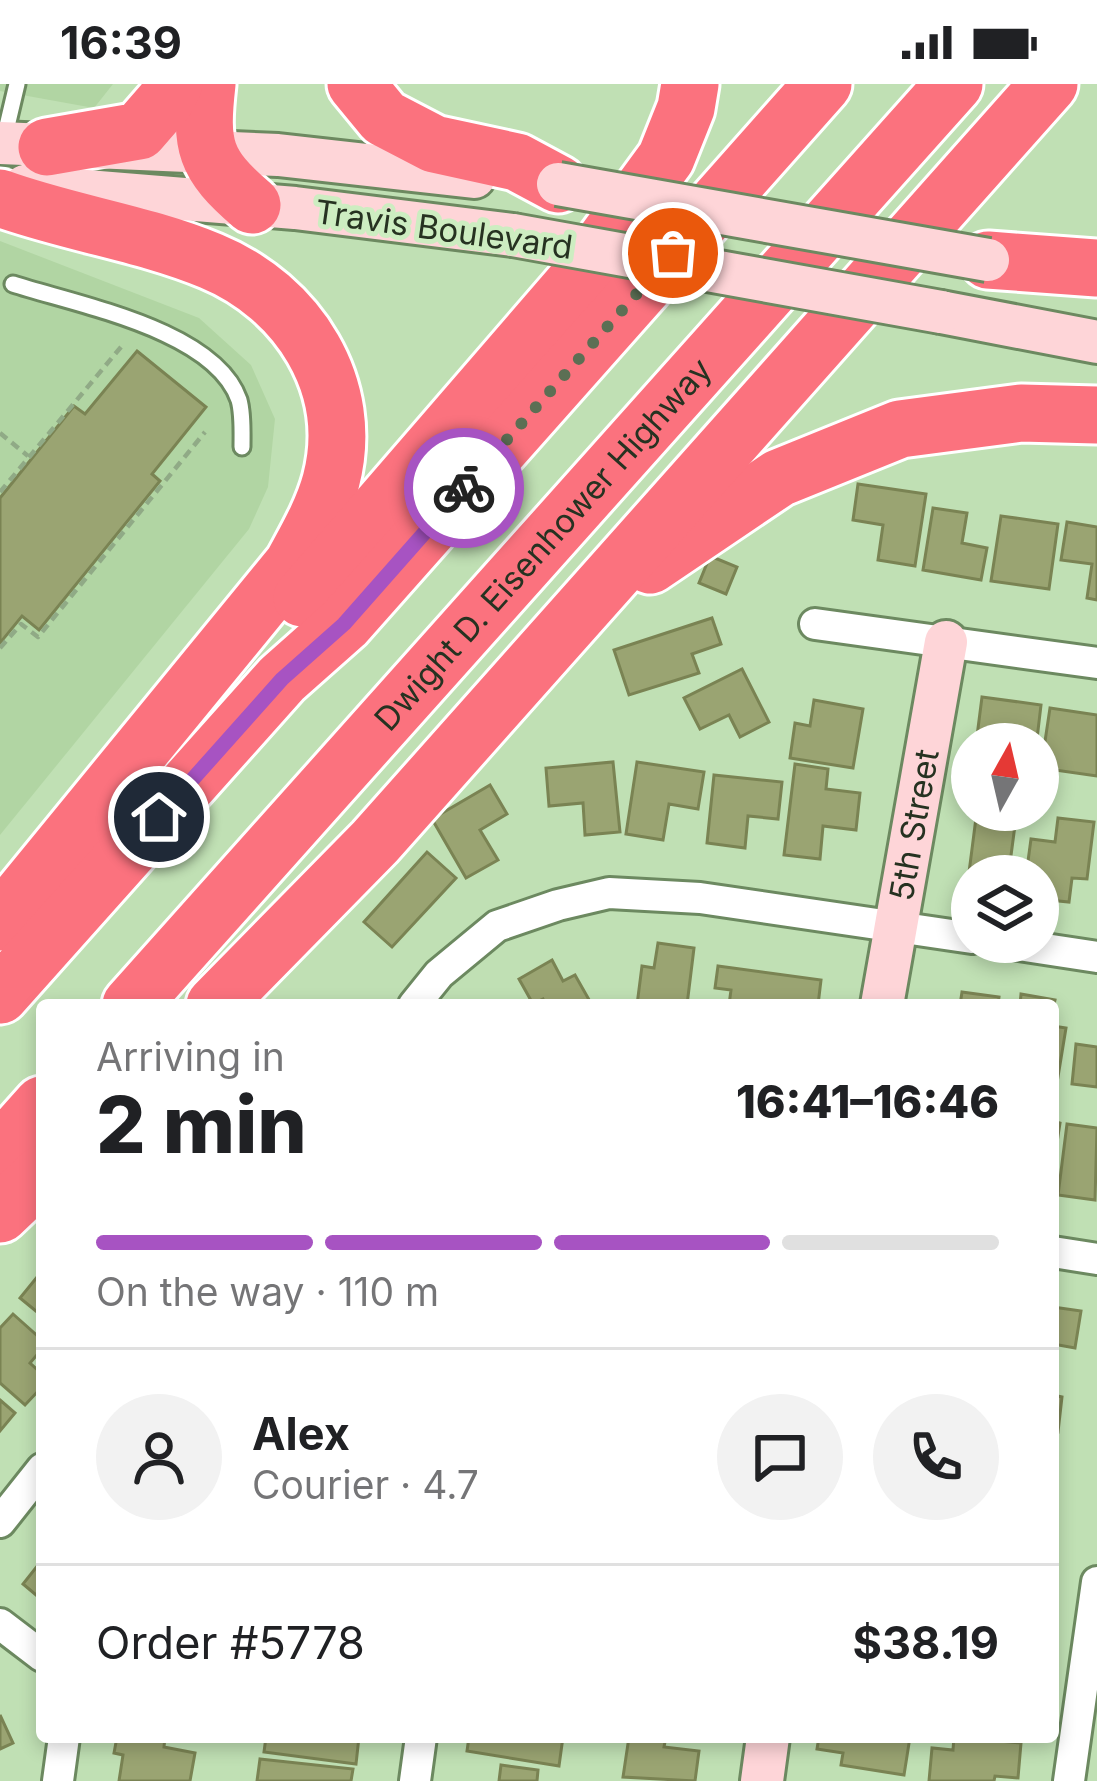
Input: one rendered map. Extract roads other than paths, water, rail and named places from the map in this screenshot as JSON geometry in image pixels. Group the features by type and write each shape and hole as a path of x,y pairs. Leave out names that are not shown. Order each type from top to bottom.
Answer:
{"highway":[{"path":"10,163 139,131 174,84"},
{"path":"207,84 205,151 252,205"},
{"path":"356,84 384,118 434,144 517,162 558,184"},
{"path":"282,679 303,596 576,281 666,158 690,84"},
{"path":"0,994 282,679 344,624 823,84"},
{"name":"Dwight D. Eisenhower Highway","path":"136,999 954,84"},
{"path":"221,999 375,842 1048,84"},
{"path":"0,922 292,564 316,523 332,478 337,424 330,381 309,339 248,278 10,163"},
{"path":"988,260 1097,268"},
{"path":"548,644 587,625 662,553 779,478 900,429 1021,413 1097,415"},
{"path":"0,1152 36,1112"},
{"path":"0,1214 36,1180"}],"main road":[{"name":"Travis Boulevard","path":"10,163 205,151 368,162 517,184 558,184 988,260 1097,286"},
{"name":"Travis Boulevard","path":"10,163 173,201 405,220 513,236 1097,342"},
{"name":"5th Street","path":"883,999 946,642"},
{"path":"762,1781 767,1743"}],"street":[{"path":"815,624 1097,663"},
{"path":"419,999 439,974 497,926 609,893 700,898 951,935"},
{"path":"1059,951 1097,956"},
{"path":"1059,1253 1097,1259"},
{"path":"0,1522 36,1477"},
{"path":"1069,1781 1097,1582"},
{"path":"0,1624 36,1651"},
{"path":"58,1781 63,1743"},
{"path":"415,1781 420,1743"}],"lane":[{"path":"10,163 17,84"},
{"path":"13,284 168,334 199,350 223,371 240,402 242,447"}]}
